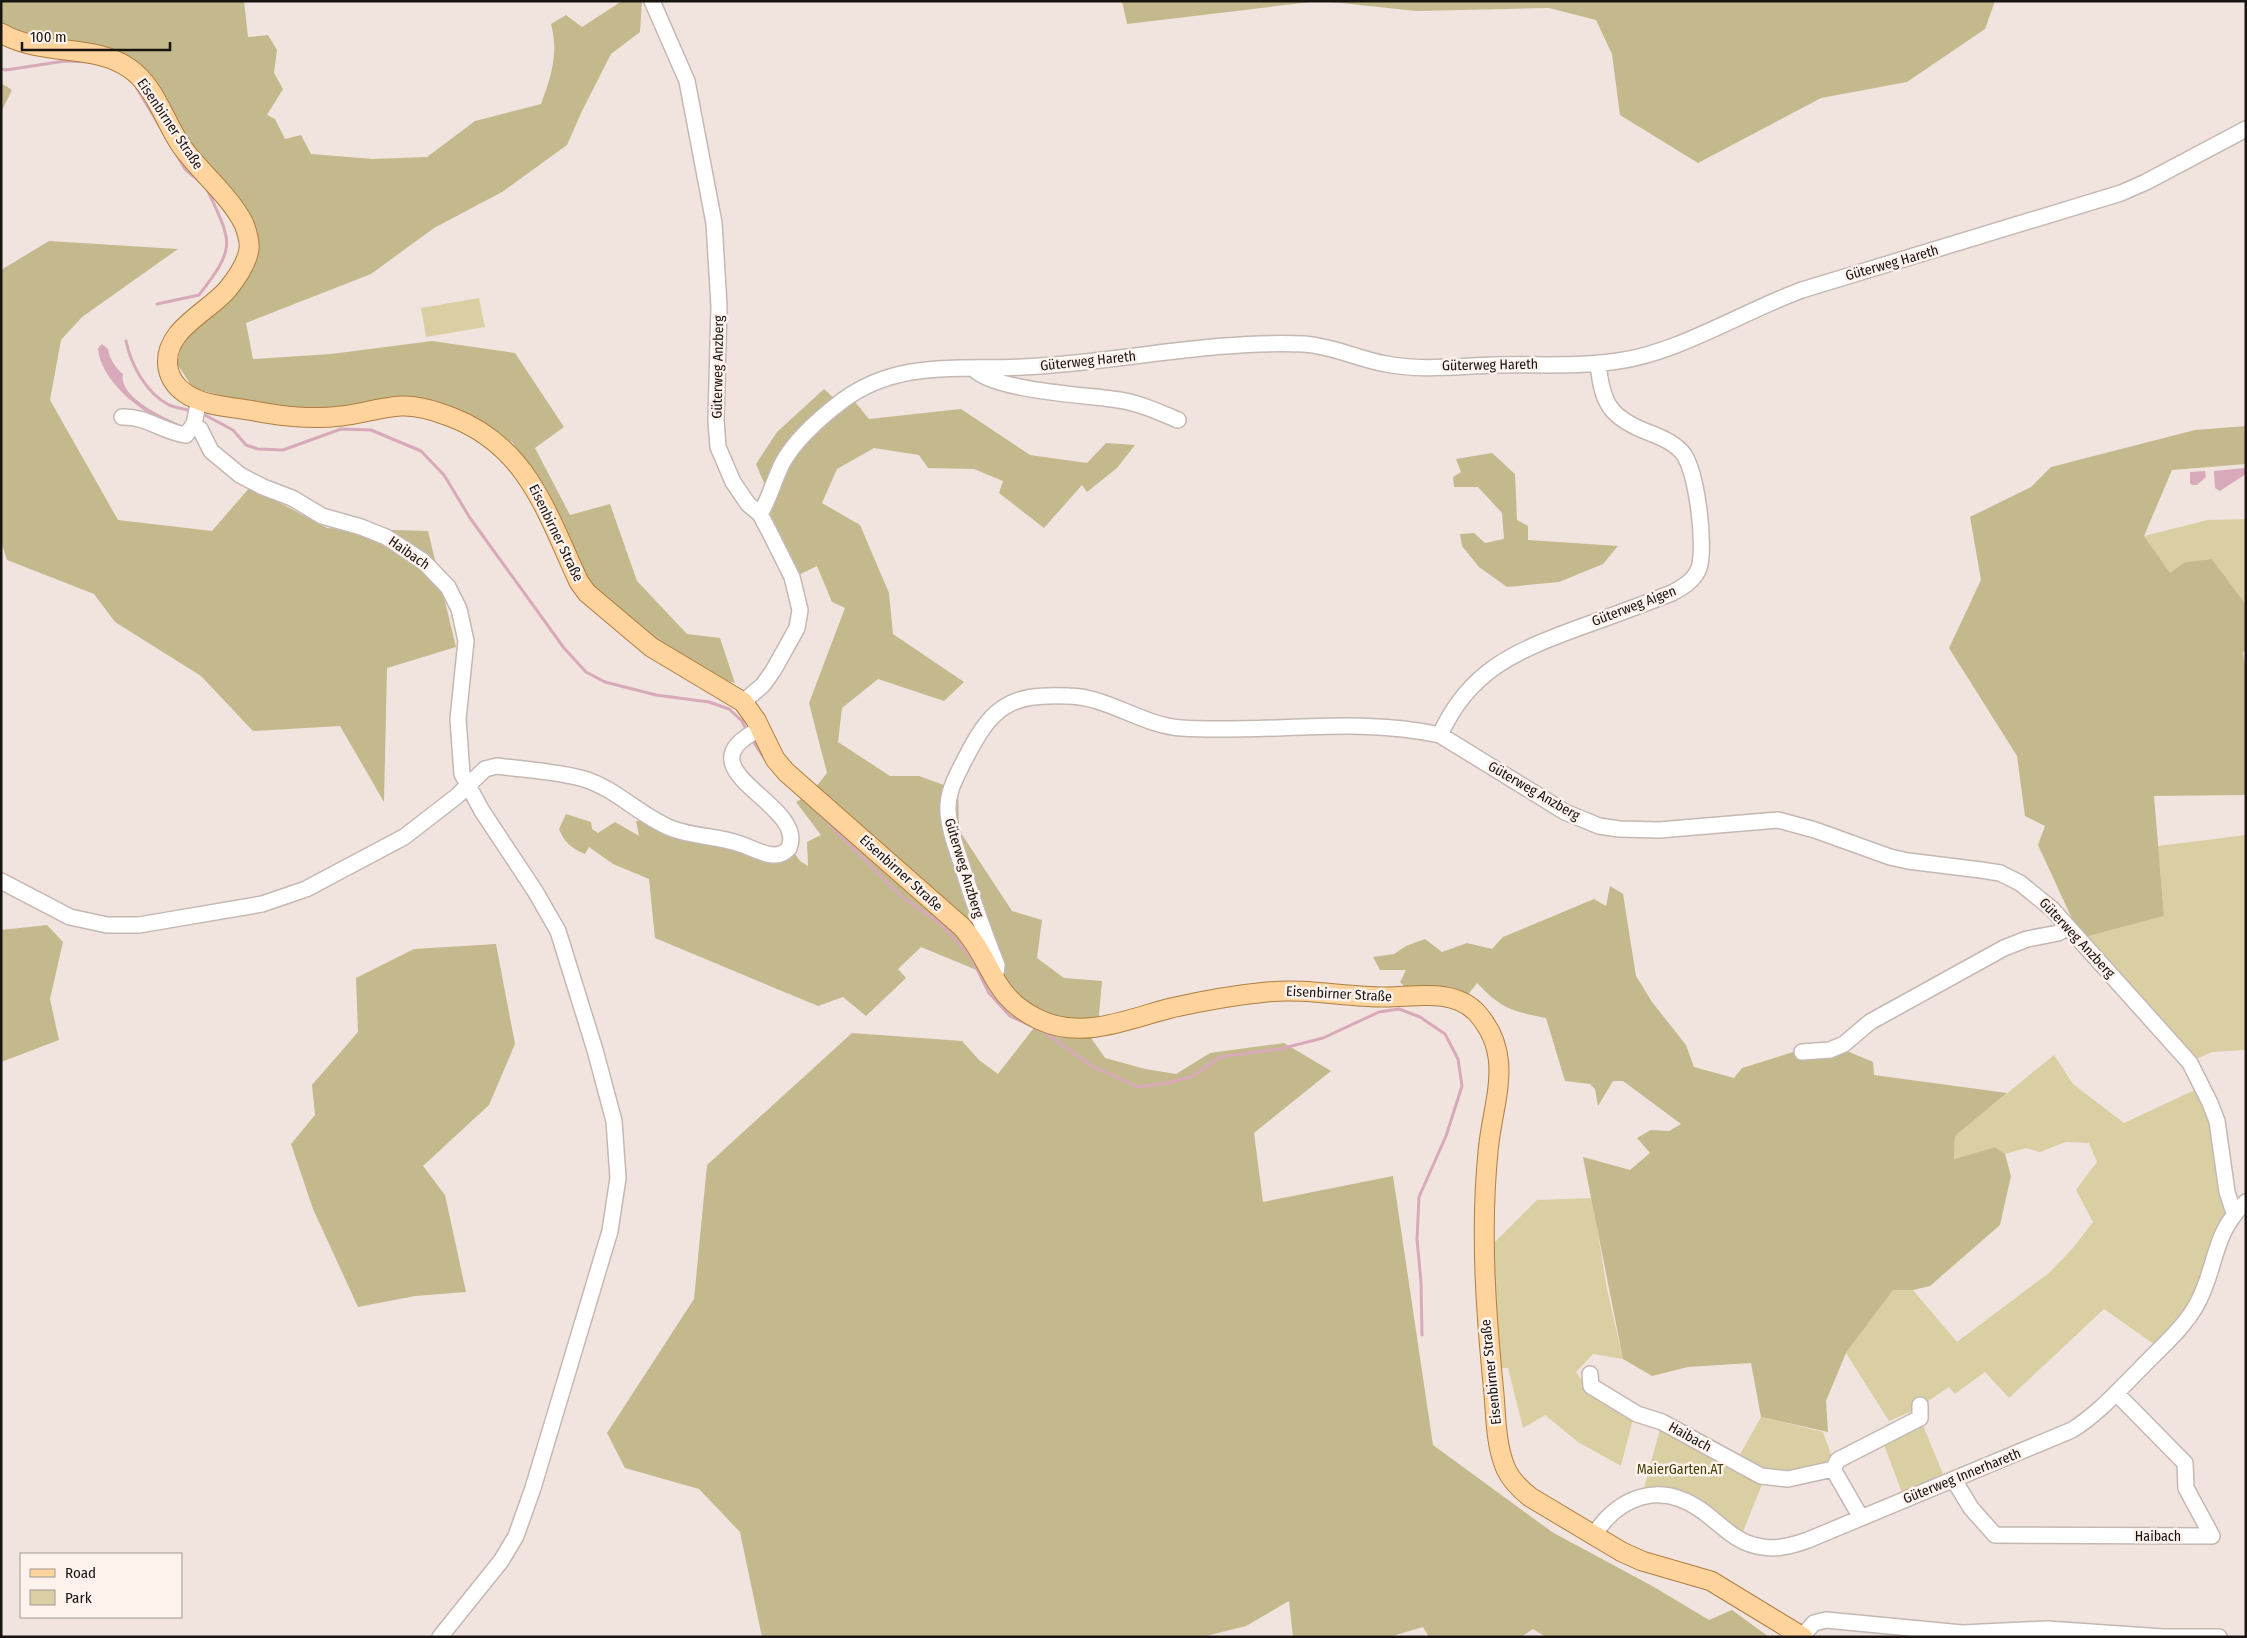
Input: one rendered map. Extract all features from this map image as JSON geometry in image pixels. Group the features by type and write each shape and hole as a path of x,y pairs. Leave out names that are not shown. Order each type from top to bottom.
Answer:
{"main road":[{"name":"Eisenbirner Straße","path":"1,33 36,48 102,56 128,67 144,82 183,148 227,200 245,226 249,250 238,275 227,290 180,332 173,340 167,354 169,372 173,381 187,395 196,413 274,415 309,419 412,406 445,414 475,428 508,453 523,469 579,582 587,593 651,647 743,702 753,733 786,772 962,927 979,948 991,976 1011,1001 1040,1020 1066,1028 1084,1029 1113,1024 1196,1003 1285,991 1367,997 1438,996 1460,1000 1476,1012 1491,1033 1500,1062 1498,1091 1488,1153 1484,1284 1501,1455 1506,1468 1520,1488 1593,1536 1642,1561 1710,1581 1803,1636"}],"street":[{"name":"Güterweg Anzberg","path":"652,1 687,81 714,224 720,306 716,420 718,447 733,482 748,504 760,514 792,577 798,601 800,618 769,678 743,702"},
{"name":"Güterweg Hareth","path":"760,514 785,459 813,427 843,400 868,386 902,374 939,368 1060,364 1258,344 1325,346 1380,363 1404,366 1616,362 1652,353 1802,290 2120,193 2146,182 2246,129"},
{"name":"Güterweg Aigen","path":"1440,735 1448,720 1472,688 1505,658 1533,645 1672,593 1691,581 1698,569 1701,559 1700,535 1693,479 1687,460 1667,440 1634,427 1616,417 1610,409 1603,392 1598,363"},
{"path":"973,367 982,375 1002,382 1052,392 1118,400 1178,420"},
{"path":"122,416 140,417 164,430 186,435 196,413"},
{"name":"Haibach","path":"196,413 200,429 211,452 240,475 263,487 292,498 322,516 361,526 386,537 423,561 440,577 456,603 465,630 466,652 457,734 460,764 468,786 550,916 565,949 609,1102 616,1139 618,1178 610,1231 542,1461 516,1536 490,1577 440,1637"},
{"name":"Güterweg Anzberg","path":"991,976 996,973 997,965 955,845 949,819 948,799 954,781 981,730 989,718 1005,706 1020,700 1056,695 1072,696 1092,699 1137,718 1166,727 1210,729 1388,727 1440,735 1565,812 1599,826 1641,830 1761,820 1794,823 1898,859 2000,873 2035,893 2183,1053 2197,1076 2217,1121 2227,1192 2234,1213"},
{"path":"1,881 70,916 107,925 139,925 262,904 306,889 394,843 468,786 480,773 490,767 570,776 596,784 672,829 738,843 763,853 776,855 789,848 791,840 789,828 779,813 741,780 733,766 736,748 753,733"},
{"path":"1802,1052 1830,1050 1844,1044 1870,1022 2004,948 2027,939 2058,933 2068,927"},
{"name":"Güterweg Innerhareth","path":"1593,1536 1612,1512 1625,1502 1644,1496 1671,1498 1692,1505 1728,1534 1763,1548 1798,1543 2072,1430 2094,1415 2190,1315 2206,1284 2222,1233 2234,1213 2246,1202"},
{"name":"Haibach","path":"1590,1374 1591,1386 1629,1409 1662,1422 1761,1476 1788,1479 1833,1469"},
{"name":"Haibach","path":"1954,1480 1971,1508 1996,1535 2212,1536 2186,1488 2185,1463 2116,1393"},
{"path":"1860,1516 1833,1469 1838,1460 1844,1455 1920,1418 1920,1405"},
{"path":"1803,1636 1814,1624 1826,1620 1962,1633 2047,1629 2163,1637 2219,1637"}],"green space":[{"path":"479,298 485,327 426,337 421,308"},
{"path":"2246,519 2246,608 2245,603 2212,559 2185,562 2170,574 2144,536 2208,520"},
{"path":"2246,835 2246,1050 2212,1052 2192,1061 2081,938 2164,916 2158,846"},
{"path":"2054,1055 2073,1084 2124,1123 2199,1088 2214,1122 2225,1208 2223,1225 2193,1305 2158,1347 2104,1309 2009,1398 1985,1372 1955,1394 1949,1387 1915,1410 1889,1421 1846,1353 1893,1289 1913,1290 1957,1342 2050,1272 2073,1248 2093,1222 2076,1190 2097,1162 2089,1143 2066,1142 2040,1152 2026,1148 2005,1154 1995,1147 1954,1159 1955,1136"},
{"path":"1592,1198 1607,1289 1623,1359 1593,1354 1576,1372 1590,1392 1633,1419 1621,1466 1578,1442 1545,1415 1523,1428 1508,1368 1498,1368 1492,1245 1537,1200"},
{"path":"1761,1417 1823,1432 1833,1460 1823,1470 1766,1475 1738,1458"},
{"path":"1922,1423 1943,1474 1902,1493 1883,1442"},
{"name":"MaierGarten.AT","path":"1660,1429 1763,1482 1742,1534 1714,1516 1643,1492"}],"shaded area":[{"path":"1,1 244,1 248,37 268,35 277,50 274,73 283,89 267,115 275,119 285,139 301,135 311,154 373,159 427,157 475,121 541,104 553,65 554,45 551,24 566,15 582,27 622,1 642,1 640,32 611,54 567,145 502,192 434,228 371,274 246,323 253,359 331,354 432,341 515,353 564,427 535,448 570,515 610,504 637,581 687,634 720,638 735,683 703,674 662,650 589,589 572,559 545,486 512,442 480,424 422,399 316,414 265,407 193,388 177,364 183,339 255,246 200,166 139,68 1,27"},
{"path":"1122,1 1319,1 1127,24"},
{"path":"1322,1 1995,1 1985,29 1907,82 1821,98 1698,163 1620,115 1612,54 1596,20 1549,8 1416,11"},
{"path":"1,83 12,90 1,112"},
{"path":"49,241 178,249 82,317 61,340 50,400 118,520 212,531 250,487 327,528 428,531 456,647 387,668 384,802 340,726 253,731 201,676 115,622 94,594 7,560 1,541 1,270"},
{"path":"102,344 108,349 113,363 123,374 123,383 128,391 145,406 184,426 183,428 156,418 129,399 117,387 101,361 98,348"},
{"path":"824,389 839,403 851,397 869,419 961,409 1030,455 1087,463 1106,443 1135,445 1117,468 1087,492 1082,485 1044,528 999,493 1003,481 974,469 928,468 919,455 874,448 837,469 822,503 860,525 889,593 893,634 964,682 944,701 878,679 842,708 838,742 890,776 919,776 958,790 959,830 1012,911 1042,920 1037,958 1064,978 1102,981 1099,1014 1101,1027 1085,1029 1105,1058 1145,1069 1176,1074 1210,1053 1284,1043 1331,1071 1254,1133 1263,1202 1393,1176 1433,1445 1552,1532 1654,1587 1709,1620 1732,1610 1769,1637 1546,1637 1533,1629 1521,1637 1429,1637 1423,1627 1389,1637 1293,1637 1289,1601 1246,1626 1202,1637 762,1637 740,1532 699,1489 625,1468 607,1433 694,1299 707,1165 852,1033 962,1041 979,1060 998,1074 1040,1020 991,976 921,947 898,969 906,978 866,1016 843,997 818,1006 655,938 649,879 613,864 589,847 585,854 576,850 566,841 559,829 566,814 591,822 592,829 598,833 615,822 639,836 636,821 652,820 777,853 788,844 800,861 808,866 807,842 821,835 796,802 811,793 827,773 809,703 845,608 832,602 817,566 792,578 769,526 772,502 756,464 777,432"},
{"path":"2246,426 2246,464 2172,470 2144,536 2170,573 2185,562 2212,559 2245,603 2246,649 2243,653 2246,669 2246,795 2154,796 2164,916 2081,938 2038,845 2045,826 2025,816 2017,756 1949,648 1981,580 1970,517 2031,487 2051,467 2195,430"},
{"path":"1492,453 1515,474 1517,520 1528,526 1528,540 1618,546 1603,564 1559,582 1507,587 1479,567 1462,546 1460,534 1474,533 1485,543 1504,539 1502,513 1478,487 1454,487 1453,477 1461,472 1456,459"},
{"path":"2245,468 2246,474 2220,491 2215,488 2214,471"},
{"path":"2205,471 2206,477 2197,485 2190,483 2190,472"},
{"path":"1610,886 1623,894 1636,976 1652,1002 1686,1045 1694,1067 1734,1078 1742,1068 1803,1049 1847,1051 1873,1062 1874,1075 2007,1093 1955,1136 1954,1159 1995,1147 2005,1154 2011,1176 2000,1225 1930,1286 1913,1290 1893,1290 1846,1353 1826,1401 1828,1432 1761,1417 1751,1363 1688,1367 1652,1376 1623,1359 1583,1157 1630,1170 1650,1153 1637,1138 1651,1130 1669,1131 1681,1124 1623,1081 1613,1081 1598,1106 1595,1089 1590,1084 1565,1081 1546,1018 1508,1008 1493,998 1477,983 1467,996 1409,991 1400,982 1406,970 1380,970 1373,957 1394,954 1406,946 1425,939 1442,952 1467,943 1492,949 1503,937 1594,899 1606,906"},
{"path":"47,925 63,942 50,999 59,1040 1,1062 1,930"},
{"path":"496,944 515,1044 489,1105 423,1166 445,1195 466,1292 415,1296 358,1307 313,1209 291,1144 315,1115 312,1085 358,1032 356,978 414,949"}],"waterway":[{"path":"1,69 6,70 65,61 90,62"},
{"path":"135,85 160,127"},
{"path":"175,152 185,169 199,181"},
{"path":"157,304 199,295 220,265 225,254 227,244 222,221 207,189"},
{"path":"126,341 136,369 153,393 169,405 192,411"},
{"path":"201,413 233,430 246,445 258,449 283,450 341,429 371,430 421,451 444,475 470,518 564,648 586,672 605,682 656,695 709,702 729,709 742,721 748,733"},
{"path":"752,740 767,762"},
{"path":"819,814 902,897 940,923 971,957 989,993 1010,1016 1044,1032 1092,1066 1138,1087 1168,1083 1193,1076 1220,1057 1280,1049 1323,1038 1379,1012 1399,1009 1420,1017 1445,1034 1458,1059 1462,1086 1446,1136 1419,1197 1417,1239 1421,1282 1422,1335"}]}
